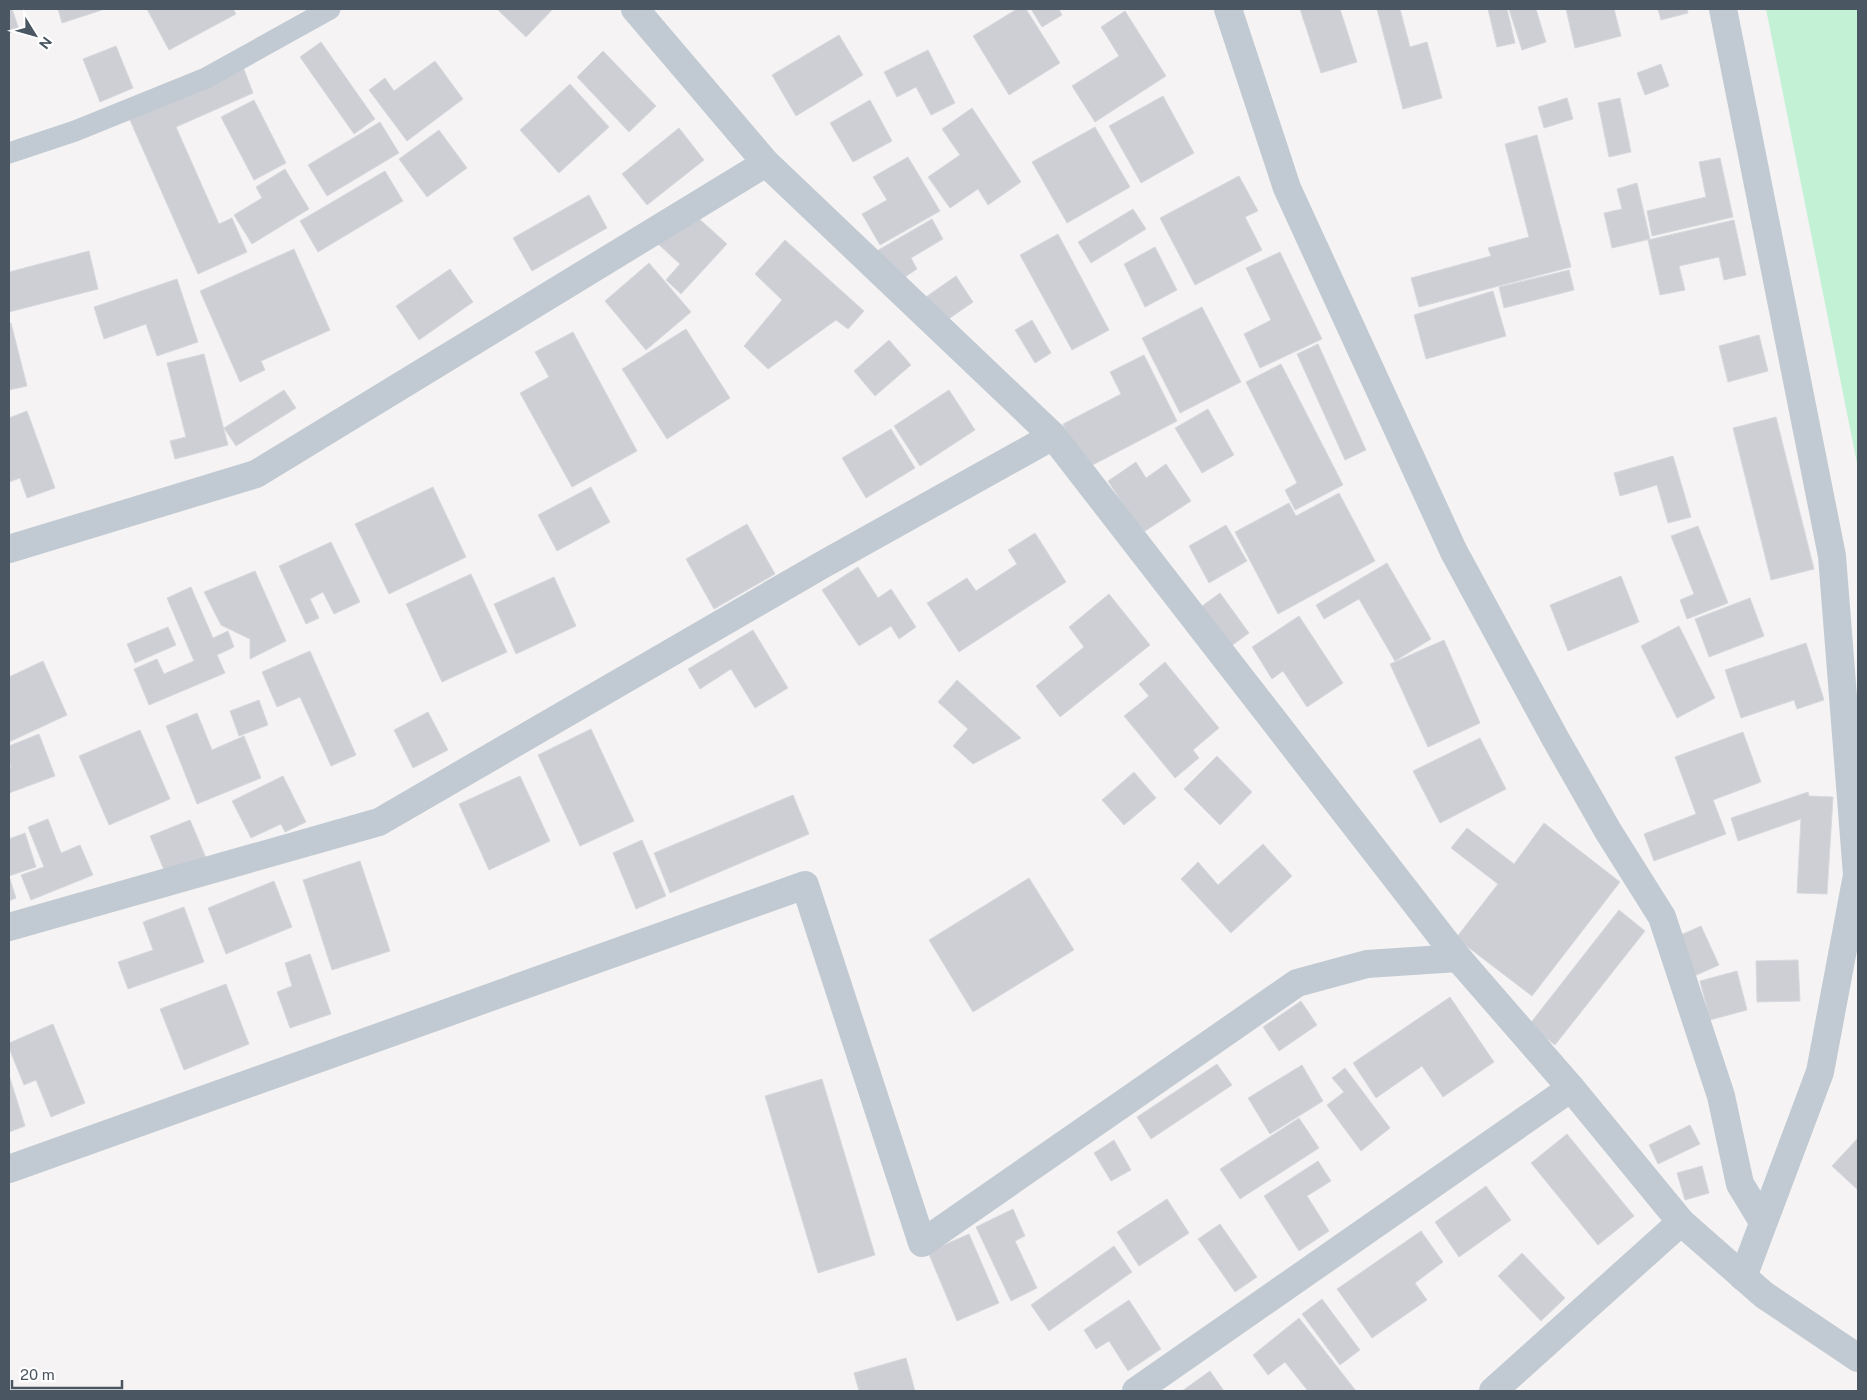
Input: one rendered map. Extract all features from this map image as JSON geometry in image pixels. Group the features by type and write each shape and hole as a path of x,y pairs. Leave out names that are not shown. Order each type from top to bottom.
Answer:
{"street":[{"path":"635,9 766,163 1053,436 1458,958 1571,1088 1681,1222 1764,1295 1858,1358"},
{"path":"1228,9 1287,188 1454,552 1559,746 1608,831 1662,917 1720,1096 1740,1184 1763,1222"},
{"path":"1723,9 1832,556 1850,669 1857,875 1820,1072 1743,1277"},
{"path":"9,549 256,474 766,163"},
{"path":"9,927 379,822 822,565 1053,436"},
{"path":"9,1169 805,885 922,1243 1297,983 1367,964 1458,958"},
{"path":"1136,1391 1571,1088"},
{"path":"1493,1391 1681,1222"}],"lane":[{"path":"9,153 76,131 206,78 330,9"}],"green space":[{"path":"1766,9 1858,9 1858,468"}],"building":[{"path":"9,9 12,9 19,29 9,33"},
{"path":"58,9 101,9 102,10 62,23"},
{"path":"147,9 233,9 236,14 169,50"},
{"path":"497,9 553,9 526,37"},
{"path":"1017,9 1026,9 1060,63 1009,95 973,36"},
{"path":"1031,9 1059,9 1062,15 1042,27"},
{"path":"1300,9 1340,9 1357,62 1321,73"},
{"path":"1377,9 1400,9 1410,47 1427,42 1442,98 1403,109"},
{"path":"1488,9 1507,9 1515,43 1497,47"},
{"path":"1509,9 1536,9 1546,42 1522,50"},
{"path":"1566,9 1614,9 1621,36 1575,48"},
{"path":"1658,9 1687,9 1688,13 1661,20"},
{"path":"1125,11 1166,76 1095,122 1072,86 1119,56 1101,27"},
{"path":"839,35 863,75 796,116 772,75"},
{"path":"321,42 375,119 354,134 300,57"},
{"path":"116,46 133,88 100,102 83,59"},
{"path":"928,50 955,103 931,115 916,87 897,97 884,72"},
{"path":"603,51 656,106 629,132 577,77"},
{"path":"435,61 463,99 407,141 369,90 385,78 394,91"},
{"path":"1661,64 1669,86 1645,95 1637,73"},
{"path":"243,67 253,93 176,127 219,224 232,218 247,252 198,274 129,118"},
{"path":"570,84 609,127 559,173 520,130"},
{"path":"1163,96 1194,153 1141,183 1109,126"},
{"path":"1567,98 1573,119 1544,128 1538,107"},
{"path":"1620,98 1631,152 1609,157 1598,103"},
{"path":"254,100 286,163 254,180 221,117"},
{"path":"870,100 892,141 853,162 830,123"},
{"path":"972,108 1021,182 988,205 978,189 950,208 928,177 960,155 942,129"},
{"path":"380,122 399,153 327,196 308,165"},
{"path":"1095,127 1130,187 1067,223 1032,162"},
{"path":"679,128 704,160 647,205 622,174"},
{"path":"439,130 467,168 427,197 399,159"},
{"path":"1537,135 1571,267 1419,307 1411,278 1491,256 1488,248 1529,237 1505,144"},
{"path":"908,157 940,211 880,245 862,214 887,200 873,177"},
{"path":"1720,158 1733,217 1652,236 1647,211 1706,197 1699,162"},
{"path":"285,169 309,209 252,244 234,215 262,198 256,187"},
{"path":"385,171 403,201 318,252 300,221"},
{"path":"1239,176 1258,211 1245,217 1262,250 1195,285 1160,218"},
{"path":"1637,183 1650,239 1612,248 1604,213 1622,209 1617,189"},
{"path":"589,195 607,228 532,271 513,238"},
{"path":"1133,209 1146,229 1091,263 1078,242"},
{"path":"695,215 727,244 681,294 666,280 680,264 657,243"},
{"path":"932,219 943,239 911,258 917,269 902,279 875,252"},
{"path":"1734,220 1746,275 1724,280 1719,257 1679,266 1685,290 1660,295 1648,240"},
{"path":"1058,234 1109,330 1072,350 1020,255"},
{"path":"785,240 864,311 848,329 836,320 768,369 744,346 782,300 755,274"},
{"path":"1155,247 1177,290 1145,307 1124,264"},
{"path":"294,249 330,330 261,361 265,370 240,382 200,291"},
{"path":"89,251 98,289 9,312 9,272"},
{"path":"1280,252 1322,339 1260,368 1244,334 1271,320 1246,268"},
{"path":"649,263 691,312 646,350 605,301"},
{"path":"450,269 473,302 419,340 396,306"},
{"path":"1569,270 1574,290 1504,308 1499,287"},
{"path":"956,276 973,302 940,325 923,299"},
{"path":"177,279 198,342 157,356 146,324 104,339 94,307"},
{"path":"1493,291 1506,336 1426,359 1414,315"},
{"path":"1202,307 1241,382 1180,413 1142,338"},
{"path":"1032,320 1051,353 1035,363 1015,330"},
{"path":"11,323 27,386 9,390 9,324"},
{"path":"686,329 730,398 667,439 622,369"},
{"path":"573,332 637,451 572,487 520,393 549,377 535,352"},
{"path":"1759,335 1768,371 1728,382 1719,346"},
{"path":"889,340 911,365 875,396 854,371"},
{"path":"1318,344 1366,450 1345,460 1297,354"},
{"path":"204,354 228,445 175,459 170,441 186,437 167,363"},
{"path":"1144,355 1177,421 1085,469 1063,424 1121,394 1110,372"},
{"path":"1281,364 1343,485 1295,510 1285,490 1297,483 1246,382"},
{"path":"284,390 296,408 236,446 224,428"},
{"path":"949,390 975,430 920,466 894,426"},
{"path":"1208,409 1234,455 1202,473 1175,428"},
{"path":"27,411 55,488 27,498 20,478 9,482 9,418"},
{"path":"1776,417 1814,569 1771,580 1733,428"},
{"path":"891,429 915,468 866,498 842,458"},
{"path":"1673,456 1691,517 1668,523 1657,485 1620,496 1614,473"},
{"path":"1136,462 1146,478 1166,464 1191,501 1142,533 1108,481"},
{"path":"433,487 466,557 389,594 355,524"},
{"path":"591,487 610,522 557,551 538,515"},
{"path":"1339,493 1375,561 1278,614 1235,532 1289,503 1296,516"},
{"path":"747,524 775,574 714,609 686,559"},
{"path":"1226,525 1247,561 1209,583 1189,546"},
{"path":"1698,526 1728,603 1687,619 1680,600 1694,594 1671,536"},
{"path":"1035,533 1066,582 959,652 927,603 967,578 976,591 1017,564 1008,550"},
{"path":"331,542 360,602 334,614 323,592 310,599 319,618 306,624 279,566"},
{"path":"1387,563 1431,639 1395,661 1359,599 1324,619 1316,605"},
{"path":"858,567 878,598 891,589 916,627 899,639 891,626 859,646 822,590"},
{"path":"255,571 286,641 250,659 250,639 221,625 204,592"},
{"path":"471,574 507,652 442,682 406,604"},
{"path":"1621,576 1639,622 1568,651 1550,605"},
{"path":"554,577 576,626 516,654 494,604"},
{"path":"191,587 213,638 228,631 234,647 217,655 225,673 149,705 134,669 157,659 164,674 194,661 167,598"},
{"path":"1220,593 1249,633 1227,649 1198,609"},
{"path":"1109,594 1150,645 1060,717 1036,686 1084,647 1069,627"},
{"path":"1750,598 1764,636 1709,657 1695,619"},
{"path":"1299,616 1343,683 1307,707 1283,671 1272,679 1252,647"},
{"path":"1679,626 1715,698 1677,718 1641,646"},
{"path":"168,627 176,645 135,663 127,644"},
{"path":"753,630 788,688 755,708 731,669 700,689 688,669"},
{"path":"1444,640 1480,723 1428,747 1390,664"},
{"path":"1806,643 1824,700 1797,709 1794,700 1741,718 1725,670"},
{"path":"310,651 356,755 331,766 300,697 277,707 262,672"},
{"path":"43,661 67,715 9,742 9,677"},
{"path":"1165,662 1219,728 1193,750 1199,758 1175,778 1124,716 1149,696 1139,684"},
{"path":"957,680 1021,738 973,764 953,746 968,729 938,702"},
{"path":"259,700 268,725 239,736 230,711"},
{"path":"428,712 448,750 413,768 394,730"},
{"path":"197,713 212,750 244,736 261,778 197,804 166,726"},
{"path":"591,729 634,821 580,846 538,755"},
{"path":"140,730 170,799 109,825 79,756"},
{"path":"1743,732 1761,782 1713,800 1726,834 1654,861 1644,834 1696,814 1675,757"},
{"path":"39,734 55,776 9,793 9,769 11,768 9,746"},
{"path":"1480,738 1506,789 1440,823 1413,771"},
{"path":"1217,756 1252,792 1220,825 1184,789"},
{"path":"1134,772 1156,798 1124,825 1102,800"},
{"path":"283,776 306,822 285,832 281,824 251,838 232,801"},
{"path":"520,776 550,841 489,870 459,804"},
{"path":"1808,792 1809,796 1833,797 1827,894 1797,893 1801,819 1738,841 1731,818"},
{"path":"793,795 809,834 670,893 654,853"},
{"path":"48,819 61,853 80,845 93,875 31,900 21,875 44,867 28,827"},
{"path":"190,820 209,865 169,882 150,836"},
{"path":"1544,823 1620,882 1532,996 1456,938 1498,884 1451,848 1467,828 1514,864"},
{"path":"25,833 36,867 9,876 9,839"},
{"path":"642,840 666,896 636,909 613,853"},
{"path":"1263,844 1292,876 1231,933 1181,879 1198,862 1218,885"},
{"path":"360,861 390,951 332,970 303,880"},
{"path":"9,876 16,898 9,901"},
{"path":"1029,878 1074,950 973,1012 929,940"},
{"path":"274,881 292,927 226,954 208,908"},
{"path":"184,907 204,962 128,989 118,962 153,950 143,922"},
{"path":"1619,910 1645,931 1555,1045 1529,1025"},
{"path":"1701,926 1719,965 1692,977 1674,938"},
{"path":"310,954 331,1014 290,1028 277,992 292,986 285,963"},
{"path":"1798,960 1800,1001 1757,1002 1756,961"},
{"path":"1737,971 1747,1010 1710,1020 1700,981"},
{"path":"226,984 249,1044 184,1070 160,1009"},
{"path":"1450,997 1494,1062 1443,1097 1422,1066 1376,1098 1353,1063"},
{"path":"1301,1001 1317,1025 1279,1051 1263,1027"},
{"path":"53,1024 85,1103 51,1117 36,1080 24,1085 9,1048 9,1043"},
{"path":"1217,1064 1232,1085 1151,1139 1137,1117"},
{"path":"1302,1065 1323,1101 1270,1134 1248,1098"},
{"path":"1345,1068 1390,1128 1361,1151 1327,1105 1344,1092 1332,1078"},
{"path":"9,1075 25,1126 9,1132"},
{"path":"822,1079 875,1255 818,1273 765,1096"},
{"path":"1299,1118 1319,1148 1240,1199 1220,1169"},
{"path":"1690,1125 1700,1144 1658,1164 1649,1145"},
{"path":"1567,1134 1634,1216 1598,1245 1531,1163"},
{"path":"1858,1138 1858,1190 1832,1166"},
{"path":"1114,1140 1131,1170 1111,1181 1094,1153"},
{"path":"1318,1161 1331,1181 1307,1196 1329,1231 1299,1251 1264,1196"},
{"path":"1702,1166 1709,1193 1685,1200 1677,1173"},
{"path":"1486,1186 1511,1220 1459,1257 1435,1222"},
{"path":"1167,1199 1189,1233 1139,1266 1117,1232"},
{"path":"1013,1209 1025,1236 1015,1241 1037,1288 1011,1301 976,1227"},
{"path":"1220,1224 1257,1277 1235,1292 1198,1239"},
{"path":"1421,1231 1443,1262 1415,1283 1427,1300 1372,1338 1337,1289"},
{"path":"969,1234 999,1303 957,1321 928,1252"},
{"path":"1114,1246 1132,1272 1049,1331 1031,1305"},
{"path":"1522,1253 1565,1298 1541,1321 1498,1276"},
{"path":"1322,1299 1360,1350 1340,1365 1302,1314"},
{"path":"1129,1300 1161,1349 1128,1371 1109,1341 1096,1349 1084,1330"},
{"path":"1299,1318 1356,1391 1308,1391 1285,1362 1268,1375 1253,1355"},
{"path":"906,1358 915,1391 859,1391 854,1373"},
{"path":"1210,1371 1224,1391 1182,1391"}]}
